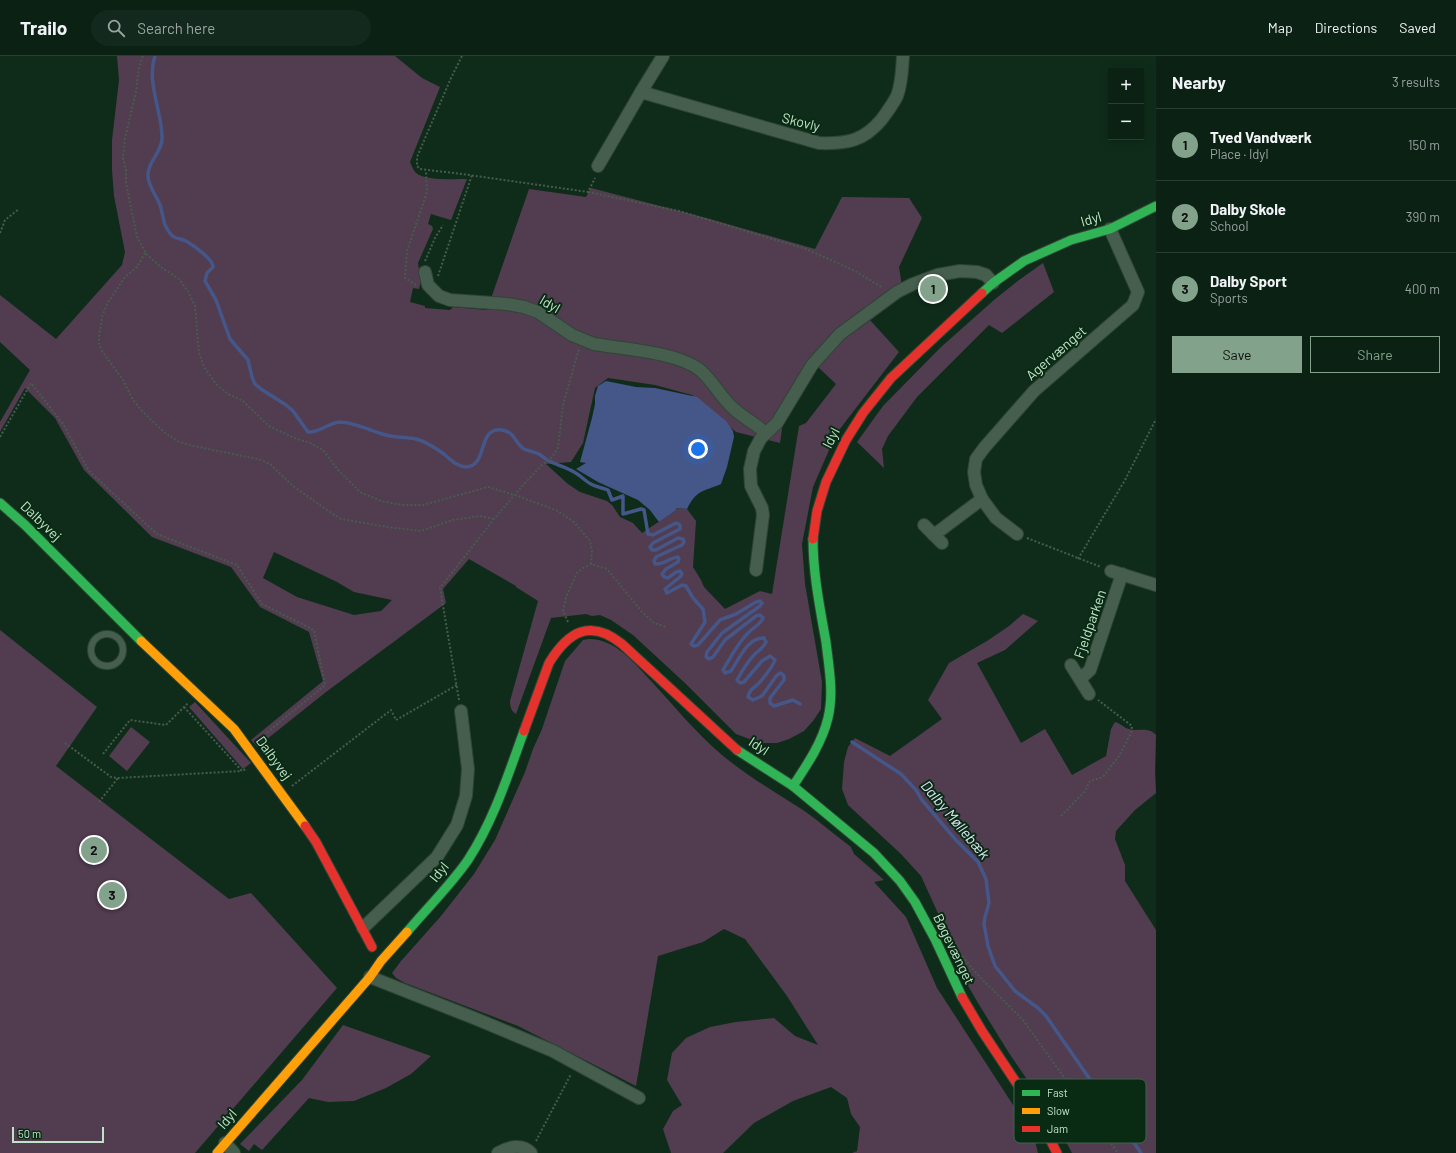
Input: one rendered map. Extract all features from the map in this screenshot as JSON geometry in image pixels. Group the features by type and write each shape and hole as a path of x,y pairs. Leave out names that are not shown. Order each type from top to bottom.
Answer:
{"street":[{"path":"598,166 663,56"},
{"name":"Skovly","path":"641,92 819,143 838,144 858,140 873,129 888,110 897,95 901,77 903,56"},
{"name":"Idyl","path":"217,1153 370,978 381,961 468,860 496,809 549,663 555,651 564,640 572,634 592,630 616,640 632,653 733,747 793,786 811,759 822,737 832,705 830,671 813,560 813,534 817,511 826,482 846,440 863,413 890,378 993,283 1024,261 1036,255 1071,240 1110,229 1156,206"},
{"name":"Agervænget","path":"1017,534 996,518 982,499 976,485 974,472 976,459 1034,391 1133,305 1138,292 1110,229"},
{"path":"756,570 763,515 762,508 751,486 750,469 754,451 761,438 777,423 812,366 840,334 897,292 914,284 937,275 960,271 977,272 986,275 993,283"},
{"path":"424,272 428,285 434,291"},
{"name":"Idyl","path":"434,291 439,296 450,300 507,304 531,310 547,317 557,326 582,340 594,344 670,356 700,370 734,409 755,423 766,433"},
{"path":"924,525 938,539 982,499"},
{"name":"Dalbyvej","path":"0,503 25,525 128,629 234,729 316,842 372,947"},
{"path":"1117,573 1156,585"},
{"name":"Fjeldparken","path":"1080,679 1090,670 1117,573"},
{"name":"Fjeldparken","path":"1071,665 1089,694"},
{"path":"363,928 437,857 457,825 466,796 468,769 461,711"},
{"name":"Bøgevænget","path":"793,786 874,853 904,886 915,902 932,933 961,995 982,1031 1014,1079"},
{"path":"370,978 553,1051 639,1098"},
{"path":"225,1143 234,1153"},
{"name":"Bøgevænget","path":"1052,1143 1057,1153"},
{"path":"498,1153 505,1149 518,1146 531,1152"}],"lane":[{"path":"118,639 128,629"},
{"path":"106,634 114,636 118,639 122,645 123,651 118,661 114,664 106,665 96,661 92,655 92,648 97,638 106,634"}],"path":[{"path":"143,56 139,67 136,92 125,138 123,158 126,168 126,183 137,237 147,255 162,268 179,279 189,293 195,306 199,353 204,367 216,384 228,394 243,401 269,426 323,450 338,470 360,492 381,501 402,505 423,505 488,487 515,495 558,511 575,523 590,541 592,551 591,564"},
{"path":"462,56 417,157 417,166 420,170 472,175 588,192 680,211 806,249 855,271 883,288 894,289 897,292"},
{"path":"588,192 599,171 598,166"},
{"path":"426,171 427,192 407,251 406,278 412,283 434,291 472,175"},
{"path":"0,233 5,220 19,209"},
{"path":"424,272 424,263 434,238 443,225"},
{"path":"147,255 145,253 137,267 125,276 107,304 102,316 99,344 102,351 123,380 133,400 165,433 179,442 262,460 271,465 293,486 327,510 342,518 387,527 421,531 453,520 480,516 494,519"},
{"path":"461,711 440,588 494,519 542,465 552,457 558,448 563,405 582,340"},
{"path":"0,437 31,383 63,424 89,471 157,534 237,565 262,604 314,630 326,685 248,748"},
{"path":"1078,558 1125,480 1156,419"},
{"path":"1017,534 1117,573"},
{"path":"572,634 563,611 566,597 577,573 591,564 607,569 643,613 654,623 666,627"},
{"path":"282,794 391,710 396,720 457,685"},
{"path":"103,754 130,720 166,725 197,694"},
{"path":"1061,816 1085,791 1090,781 1102,777 1119,756 1131,733 1132,726 1089,694"},
{"path":"184,707 242,771"},
{"path":"65,743 111,777 118,778 242,771 258,762"},
{"path":"99,802 118,778"},
{"path":"956,949 977,974 1023,1020 1065,1079"},
{"path":"531,1152 577,1064"},
{"path":"1111,1143 1118,1153"}],"shaded area":[{"path":"117,56 395,56 422,78 440,87 410,162 413,169 420,176 440,179 467,179 451,220 431,214 428,224 432,226 433,229 418,263 421,282 419,289 413,288 410,302 425,306 425,308 450,310 453,307 487,310 529,189 586,197 591,188 710,219 815,249 842,197 909,198 922,218 899,267 903,293 870,320 899,352 836,434 813,487 802,544 805,584 822,682 821,709 804,731 789,739 777,743 760,743 736,734 686,684 633,635 611,620 600,615 592,616 586,614 551,618 516,714 511,708 510,701 538,601 516,586 469,559 443,589 446,603 326,692 257,747 251,740 323,681 309,632 260,607 231,567 152,537 84,470 55,418 25,388 0,432 0,422 30,370 0,342 0,295 56,339 122,265 125,252 114,196 112,170 112,140 119,80","holes":["818,367 836,384 806,423 799,426 772,594 760,591 725,609 704,587 693,567 696,521 687,509 675,508 675,511 642,533 633,523 620,517 612,505 607,501 580,492 568,484 546,464 571,462 583,443 595,388 608,378 655,385 692,395 736,432 780,443 783,422","274,552 337,582 354,592 392,600 381,611 354,615 297,597 263,578"]},
{"path":"1043,263 1054,292 1002,333 989,325 917,397 888,436 882,449 884,468 857,442 883,406 940,348 994,300"},
{"path":"1023,614 1038,621 1005,650 977,663 1021,743 1045,729 1072,775 1106,756 1111,729 1115,722 1133,730 1147,730 1156,735 1156,793 1135,810 1116,831 1115,839 1125,865 1125,881 1156,930 1156,1153 1072,1153 1067,1143 1146,1143 1146,1079 1027,1079 1009,1053 959,970 947,933 921,876 901,854 848,805 842,789 844,762 848,747 855,738 890,756 942,719 928,700 949,663 987,641 1009,626"},
{"path":"0,630 97,707 56,766 229,899 251,893 337,988 195,1153 0,1153"},
{"path":"583,640 599,640 608,643 632,660 712,747 751,777 815,819 851,847 854,854 884,880 874,882 906,917 937,988 1014,1106 1014,1143 1036,1143 1038,1153 852,1153 857,1151 860,1127 851,1114 847,1098 831,1087 793,1101 754,1123 723,1153 671,1153 663,1129 673,1111 682,1105 667,1080 672,1053 686,1038 710,1027 736,1022 774,1018 795,1036 818,1045 787,996 745,939 724,929 703,942 658,956 636,1086 518,1026 405,983 396,978 392,973 441,916 474,874 495,840 542,729 565,661"},
{"path":"195,702 251,763 243,769 189,707"},
{"path":"131,727 150,742 127,771 109,756"},
{"path":"343,1025 431,1056 411,1074 386,1088 354,1101 328,1102 309,1098 262,1150 254,1144 249,1151 240,1144 302,1080"}],"water":[{"path":"606,381 636,387 655,388 697,397 726,421 733,431 734,437 727,467 721,484 697,494 687,509 676,508 675,511 659,522 650,510 638,500 598,482 576,469 586,463 580,462 592,418 595,396 598,386"}],"waterway":[{"name":"Dalby Møllebæk","path":"155,56 152,76 161,127 162,142 148,172 151,188 160,205 165,225 170,233 174,237 186,241 193,246 207,257 212,264 213,267 207,273 205,281 216,300 230,339 248,360 255,384 293,411 308,432 316,431 331,424 345,422 381,434 419,440 435,448 462,467 473,465 478,460 485,440 489,434 494,431 506,431 510,433 524,449 539,454 549,461 571,470 593,485 608,490 612,500 623,496 623,514 641,509 644,510 648,534 653,535 676,523 680,525 680,529 653,543 650,547 652,550 656,550 678,538 683,539 684,542 682,545 656,557 654,561 655,564 658,564 678,557 678,562 666,569 662,574 664,577 668,578 676,572 680,571 682,574 665,589 667,593 682,585 686,586 693,598 703,609 705,622 691,644 694,646 698,645 720,620 736,614 760,601 762,603 760,606 722,633 707,652 706,657 709,659 713,657 725,640 756,616 760,615 763,618 762,620 742,640 723,670 725,673 731,671 744,650 753,641 764,638 766,642 765,644 750,660 737,680 740,683 744,682 762,661 770,656 775,660 774,663 762,680 751,690 748,697 753,700 762,696 777,675 781,673 784,676 784,680 770,698 770,703 774,706 793,700 800,704"},
{"name":"Dalby Møllebæk","path":"852,742 901,774 916,790 922,800 955,839 978,862 986,879 989,903 984,924 988,946 995,966 1015,991 1038,1008 1046,1016 1090,1079"},
{"name":"Dalby Møllebæk","path":"1134,1143 1141,1153"}],"traffic: fast":[{"path":"982,293 993,283 1024,261 1071,240 1110,229 1156,206"},
{"path":"0,503 25,525 141,641"},
{"path":"793,786 809,762 822,736 828,718 831,699 830,671 819,604 813,539"},
{"path":"407,932 454,879 477,845 500,797 524,731"},
{"path":"737,750 793,786 874,853 900,881 915,902 935,939 962,997"}],"traffic: slow":[{"path":"141,641 234,729 305,826"},
{"path":"217,1153 370,977 381,961 407,932"}],"traffic: jam":[{"path":"813,539 817,511 826,482 846,440 863,413 891,378 982,293"},
{"path":"524,731 549,663 556,652 572,637 581,632 590,630 610,636 622,644 737,750"},
{"path":"305,826 316,842 372,947"},
{"path":"962,997 982,1031 1014,1079"},
{"path":"1052,1143 1057,1153"}],"place":[{"name":"Tved Vandværk","path":"933,289"},
{"name":"Dalby Skole","path":"94,850"},
{"name":"Dalby Sport","path":"112,895"}]}
